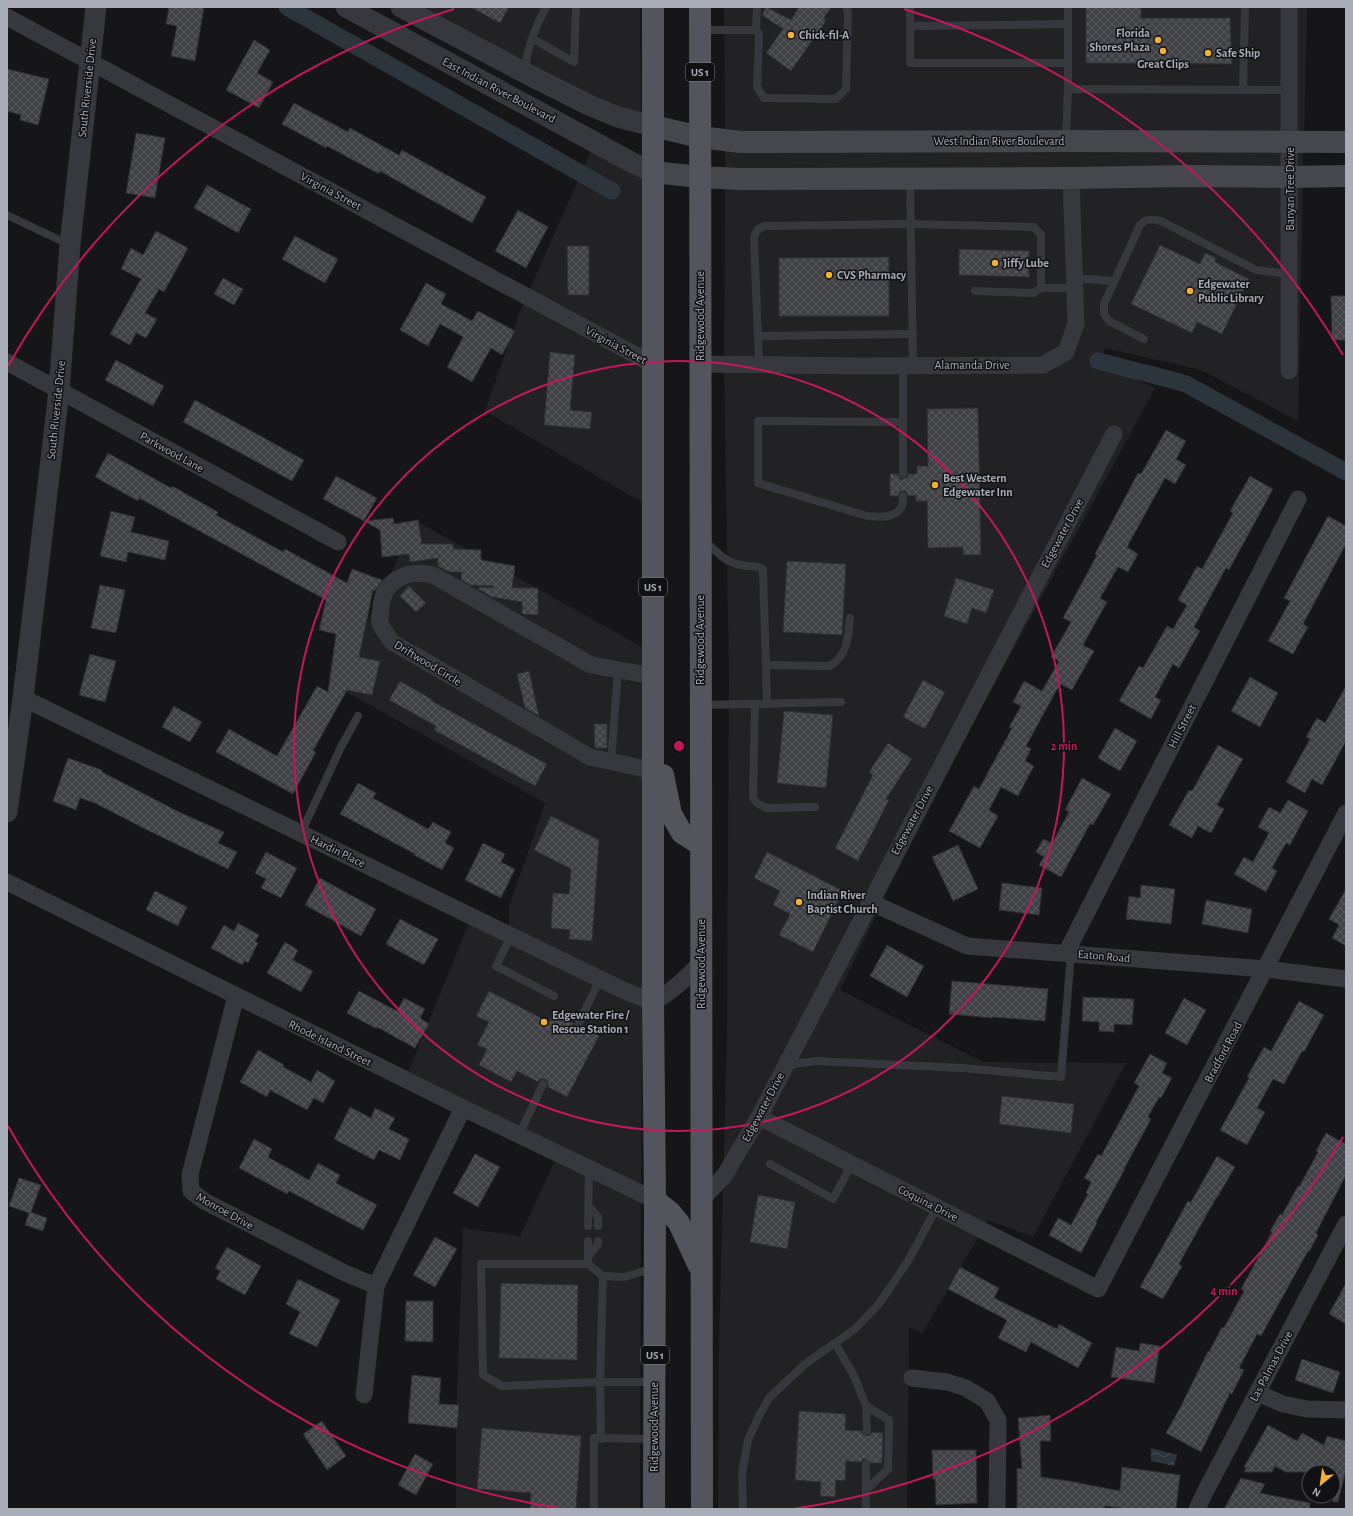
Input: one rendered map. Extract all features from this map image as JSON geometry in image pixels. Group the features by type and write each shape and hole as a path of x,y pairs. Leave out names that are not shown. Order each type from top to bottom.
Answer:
{"main road":[{"name":"Ridgewood Avenue","path":"653,7 653,1002 655,1200 654,1509"},
{"name":"Ridgewood Avenue","path":"700,7 702,1509"},
{"name":"West Indian River Boulevard","path":"653,126 700,137 740,142 1346,142"},
{"path":"653,172 739,179 1071,178 1188,176 1289,178 1346,176"},
{"path":"654,737 671,814 682,833 701,845"},
{"name":"Ridgewood Avenue","path":"655,1200 670,1212 679,1223 702,1273"}],"street":[{"name":"South Riverside Drive","path":"7,812 17,721 23,698 59,391 70,245 89,60 96,7"},
{"name":"East Indian River Boulevard","path":"346,7 631,162 653,172"},
{"path":"401,7 526,74 589,105 611,114 653,126"},
{"name":"Banyan Tree Drive","path":"1289,7 1289,371"},
{"name":"Virginia Street","path":"7,17 654,365"},
{"path":"514,98 526,74"},
{"name":"Alamanda Drive","path":"700,364 908,366 1043,365 1066,352 1076,324 1071,178"},
{"name":"Parkwood Lane","path":"7,362 338,542"},
{"name":"Edgewater Drive","path":"701,1200 724,1176 759,1117 1114,434"},
{"name":"Hill Street","path":"1068,953 1298,499"},
{"name":"Driftwood Circle","path":"653,676 591,664 433,575 422,572 404,575 392,582 382,597 380,622 392,642 590,757 654,771"},
{"name":"Hardin Place","path":"23,698 600,979 653,1002"},
{"name":"Bradford Road","path":"1098,1289 1346,813"},
{"name":"Rhode Island Street","path":"7,882 463,1108 655,1200"},
{"name":"Eaton Road","path":"870,902 968,946 1266,969 1346,979"},
{"path":"653,1002 666,995 682,982 701,962"},
{"name":"Monroe Drive","path":"236,996 190,1175 191,1191 204,1201 345,1273 376,1286"},
{"path":"364,1395 376,1286 463,1108"},
{"name":"Coquina Drive","path":"759,1117 1098,1289"},
{"name":"Las Palmas Drive","path":"1197,1509 1346,1224"},
{"path":"912,1378 947,1382 966,1388 987,1401 998,1420 997,1509"},
{"path":"1257,1393 1283,1404 1307,1409 1346,1410"}],"lane":[{"path":"526,74 526,57 546,7"},
{"path":"533,39 574,62 576,7"},
{"path":"757,7 756,30 759,34 757,87 764,98 836,99 846,89 847,9"},
{"path":"910,7 910,63 1067,63"},
{"path":"1066,141 1068,89 1068,7"},
{"path":"1243,90 1245,7"},
{"path":"910,26 1068,24"},
{"path":"700,30 756,30"},
{"path":"1068,89 1289,90"},
{"path":"903,474 903,422 908,366 913,334 910,178"},
{"path":"7,215 70,245"},
{"path":"1144,339 1109,321 1104,314 1104,304 1140,225 1144,220 1151,219 1160,221 1256,270 1289,274"},
{"path":"759,364 754,237 758,229 764,226 910,224 1034,227 1041,235 1041,288"},
{"path":"975,291 1033,293 1041,288 1074,283 1114,281"},
{"path":"758,336 913,334"},
{"path":"903,422 758,421 758,483 867,516 884,517 896,513 902,505 903,496"},
{"path":"700,536 731,563 741,566 757,566 763,569 767,704"},
{"path":"766,665 830,666 837,661 848,643 850,618"},
{"path":"611,762 618,670"},
{"path":"700,705 841,702"},
{"path":"755,704 753,798 758,804 766,808 815,807"},
{"path":"301,833 338,754 358,716"},
{"path":"511,936 496,966 554,996"},
{"path":"785,1065 816,1061 962,1068 1061,1077 1068,953"},
{"path":"578,1025 600,979"},
{"path":"519,1135 543,1084"},
{"path":"770,1164 833,1199 852,1164"},
{"path":"588,1226 589,1168"},
{"path":"589,1206 598,1218 598,1226"},
{"path":"743,1509 742,1474 748,1440 769,1398 805,1364 855,1329 879,1304 908,1261 937,1207"},
{"path":"588,1241 588,1260 603,1276 624,1277 655,1268"},
{"path":"588,1260 598,1244 598,1241"},
{"path":"588,1260 481,1264 483,1375 502,1386 600,1382 654,1382"},
{"path":"601,1439 600,1382 603,1276"},
{"path":"835,1343 854,1376 866,1406 867,1430"},
{"path":"866,1406 889,1420 888,1469 866,1490"},
{"path":"594,1509 594,1438 654,1439"},
{"path":"866,1464 866,1509"}],"shaded area":[{"path":"421,7 640,7 641,113 621,108 593,96 531,66"},
{"path":"724,7 1307,7 1304,133 725,131"},
{"path":"725,150 1303,152 1303,168 725,169"},
{"path":"591,151 642,177 645,504 485,411 519,314"},
{"path":"1303,186 1298,421 1201,370 1105,348 1101,363 1155,388 955,757 889,888 840,990 983,1062 1126,1063 1033,1237 988,1220 922,1334 909,1327 907,1509 718,1509 719,1347 727,1032 729,679 724,365 725,187"},
{"path":"416,521 644,648 645,753 641,1167 640,1509 456,1509 456,1422 463,1228 520,1236 557,1156 407,1075 475,908 509,927 509,907 545,803 336,686"}],"water":[{"path":"1151,1448 1177,1455 1174,1466 1151,1461"}],"building":[{"path":"169,7 204,7 195,61 171,56 177,26 166,24"},
{"path":"470,7 509,7 500,23"},
{"path":"766,7 791,20 799,7 832,7 824,17 826,21 791,71 766,53 783,29 762,15"},
{"name":"Florida Shores Plaza","path":"1086,7 1141,7 1141,18 1230,18 1232,64 1086,63"},
{"path":"254,40 270,50 257,73 273,82 259,108 226,90"},
{"path":"7,69 49,79 38,125 20,120 21,115 7,111"},
{"path":"294,103 348,132 350,128 399,155 402,150 486,197 472,223 380,171 379,174 282,124"},
{"path":"136,133 165,138 155,198 126,193"},
{"path":"207,185 251,209 238,233 194,208"},
{"path":"518,210 548,227 526,268 495,251"},
{"path":"156,231 188,248 164,292 159,289 145,313 157,319 146,338 136,333 130,345 110,334 141,279 121,269 131,248 143,255"},
{"path":"295,236 338,259 325,283 282,259"},
{"name":"Edgewater Public Library","path":"1160,245 1200,264 1205,253 1216,258 1215,262 1249,279 1222,334 1197,322 1192,333 1131,304"},
{"path":"567,246 589,246 589,295 568,295"},
{"path":"959,249 1029,251 1029,277 959,275"},
{"path":"889,257 889,316 779,316 779,258"},
{"path":"223,278 243,289 234,305 214,294"},
{"path":"426,283 446,294 441,304 472,321 478,311 515,331 502,355 491,348 472,382 447,367 463,337 440,324 428,346 400,330"},
{"path":"1331,296 1346,296 1346,340 1332,340"},
{"path":"550,352 575,355 570,410 592,412 590,429 544,425"},
{"path":"116,360 164,386 153,406 105,380"},
{"path":"195,400 304,460 292,481 183,422"},
{"name":"Best Western Edgewater Inn","path":"978,408 981,555 963,555 963,547 928,548 927,501 916,501 916,495 908,496 906,491 900,491 898,496 890,496 890,474 898,474 900,479 903,479 908,477 908,474 917,474 917,466 928,466 927,409"},
{"path":"1166,430 1186,441 1176,459 1186,465 1175,484 1165,478 1127,547 1138,554 1128,572 1118,567 1100,598 1107,602 1083,645 1094,651 1072,690 1060,684 1026,746 1031,749 1025,761 1034,766 1018,796 1001,787 989,810 998,816 980,848 949,831 974,786 979,789 1012,728 1009,727 1021,706 1013,702 1024,681 1042,691 1059,661 1051,657 1071,622 1063,618 1097,555 1095,554 1138,473 1141,474"},
{"path":"108,453 218,512 216,515 283,552 285,549 347,583 352,569 382,580 375,591 373,590 359,657 380,661 372,695 347,690 313,751 316,752 293,794 216,752 229,729 277,756 317,686 328,692 336,634 319,630 326,600 139,498 138,501 95,477"},
{"path":"336,476 377,498 364,521 323,499"},
{"path":"1250,476 1273,489 1229,570 1226,568 1194,627 1200,631 1179,668 1173,664 1155,697 1161,700 1151,719 1119,701 1139,666 1143,668 1167,626 1173,629 1187,605 1178,600 1197,566 1202,569 1233,513 1230,511"},
{"path":"111,511 135,517 131,532 169,541 165,560 128,552 126,562 100,556"},
{"path":"1328,516 1346,526 1346,544 1303,624 1308,627 1293,654 1268,641 1290,601 1284,598"},
{"path":"393,518 394,524 418,520 422,544 453,544 453,549 481,550 481,560 515,566 512,588 538,588 538,615 522,614 522,602 492,597 478,589 479,587 493,588 493,586 470,585 461,580 462,572 449,572 438,566 438,558 410,562 409,554 382,557 380,530 364,521"},
{"path":"787,561 846,564 842,635 783,632"},
{"path":"956,578 994,590 986,613 972,608 967,624 944,616"},
{"path":"100,585 125,590 116,633 91,628"},
{"path":"409,586 426,603 416,612 400,596"},
{"path":"90,654 116,661 105,702 79,695"},
{"path":"529,671 539,716 525,708 517,674"},
{"path":"1250,677 1278,693 1260,727 1231,711"},
{"path":"923,680 945,692 925,729 903,717"},
{"path":"400,681 433,700 432,701 547,764 535,786 434,730 436,726 389,700"},
{"path":"1346,686 1346,741 1322,785 1312,779 1305,793 1286,782 1310,739 1306,737 1317,718 1325,723"},
{"path":"174,706 202,722 190,742 162,727"},
{"path":"784,711 833,715 826,788 777,783"},
{"path":"594,724 607,724 607,748 595,748"},
{"path":"1115,728 1137,741 1120,771 1098,758"},
{"path":"888,743 912,759 886,799 889,800 858,861 835,848 873,775 869,772"},
{"path":"1218,745 1243,759 1217,805 1224,809 1211,833 1198,826 1192,838 1169,825 1189,790 1192,791"},
{"path":"68,758 102,770 102,772 181,813 224,832 218,843 237,852 228,869 97,804 80,798 76,810 53,801"},
{"path":"1082,778 1111,794 1093,825 1090,824 1061,877 1039,865 1044,857 1036,852 1043,839 1052,843 1069,812 1065,810"},
{"path":"358,783 376,793 373,798 428,829 433,822 451,832 445,843 454,848 442,870 340,814"},
{"path":"1288,800 1308,811 1290,845 1286,843 1272,868 1277,871 1266,892 1234,874 1244,857 1253,862 1269,833 1258,827 1269,807 1280,813"},
{"path":"551,816 599,840 592,941 569,939 570,930 551,928 553,893 569,894 571,869 534,850"},
{"path":"483,843 505,854 501,862 515,869 501,898 465,880"},
{"path":"958,845 978,889 953,901 932,857"},
{"path":"266,852 297,868 281,898 261,888 266,879 255,873"},
{"path":"767,852 843,891 813,952 779,935 790,914 773,905 780,891 754,878"},
{"path":"320,878 376,909 361,936 305,905"},
{"path":"1002,883 1042,888 1039,915 999,910"},
{"path":"1141,885 1175,889 1171,924 1126,919 1129,896 1140,898"},
{"path":"1346,889 1346,946 1332,938 1339,925 1329,919"},
{"path":"155,891 187,907 178,926 146,910"},
{"path":"1206,900 1252,909 1248,933 1202,924"},
{"path":"400,919 438,939 424,965 386,944"},
{"path":"238,923 259,935 255,942 258,943 248,963 245,961 242,965 211,948 224,925 234,931"},
{"path":"285,942 298,950 293,960 313,971 301,992 267,973"},
{"path":"887,945 924,966 907,997 870,976"},
{"path":"952,981 1048,989 1045,1021 949,1014"},
{"path":"359,991 397,1011 404,998 425,1009 420,1018 429,1024 415,1048 377,1027 377,1029 347,1013"},
{"path":"489,991 549,1022 554,1013 573,1023 575,1030 583,1028 599,1036 567,1097 548,1087 548,1083 545,1079 540,1079 538,1082 517,1071 511,1082 479,1065 487,1049 477,1045 489,1022 476,1016"},
{"path":"1083,997 1134,999 1132,1025 1114,1024 1114,1032 1099,1031 1099,1022 1082,1021"},
{"path":"1184,998 1206,1010 1187,1045 1165,1033"},
{"path":"1299,1001 1324,1015 1304,1052 1302,1051 1284,1084 1273,1079 1257,1108 1265,1112 1247,1145 1220,1130 1249,1078 1247,1077 1264,1047 1271,1051"},
{"path":"258,1050 284,1065 283,1067 311,1082 317,1070 335,1081 323,1103 314,1098 307,1110 270,1090 267,1097 240,1082"},
{"path":"1150,1054 1167,1063 1162,1073 1172,1078 1148,1117 1151,1119 1081,1253 1049,1235 1058,1218 1071,1225 1088,1194 1086,1193 1091,1182 1084,1178 1098,1154 1101,1156 1139,1086 1134,1083"},
{"path":"1002,1096 1074,1104 1071,1133 999,1124"},
{"path":"350,1107 371,1118 375,1108 395,1118 389,1129 409,1139 400,1160 379,1150 374,1160 334,1139"},
{"path":"1326,1133 1346,1144 1346,1175 1316,1233 1318,1235 1309,1252 1308,1251 1261,1336 1257,1334 1239,1368 1244,1370 1232,1394 1230,1393 1201,1452 1166,1433 1208,1351 1209,1352 1222,1327 1224,1328 1244,1291 1241,1289 1272,1232 1270,1231 1280,1214 1282,1215 1298,1186 1299,1187 1318,1152 1316,1151"},
{"path":"254,1139 272,1149 268,1157 309,1180 318,1163 340,1175 336,1183 377,1205 363,1230 289,1191 287,1194 239,1168"},
{"path":"475,1154 500,1167 478,1207 453,1193"},
{"path":"1217,1156 1235,1167 1179,1264 1182,1266 1163,1299 1140,1287 1188,1201 1191,1202"},
{"path":"19,1178 41,1185 31,1212 47,1218 43,1231 25,1225 29,1213 9,1206"},
{"path":"758,1195 795,1202 787,1249 750,1242"},
{"path":"435,1237 457,1249 435,1287 413,1275"},
{"path":"227,1247 261,1266 245,1295 216,1279 220,1271 215,1268"},
{"path":"960,1267 999,1288 994,1298 1057,1329 1059,1324 1092,1343 1078,1368 1031,1342 1026,1352 998,1338 1007,1320 948,1289"},
{"path":"298,1279 340,1300 317,1347 289,1334 300,1312 286,1304"},
{"path":"501,1283 578,1285 577,1360 499,1358"},
{"path":"1346,1283 1346,1324 1329,1314"},
{"path":"406,1301 433,1301 433,1342 405,1341"},
{"path":"1140,1343 1160,1346 1154,1383 1111,1377 1116,1347 1139,1351"},
{"path":"1302,1359 1340,1372 1333,1393 1295,1380"},
{"path":"412,1375 441,1378 439,1404 459,1405 457,1428 408,1423"},
{"path":"799,1411 846,1414 845,1430 862,1431 863,1434 867,1436 872,1432 883,1433 882,1463 871,1463 866,1459 863,1459 861,1462 846,1461 845,1481 836,1480 835,1497 820,1496 821,1482 795,1480"},
{"path":"1050,1415 1051,1441 1040,1441 1041,1477 1120,1491 1122,1467 1180,1475 1176,1509 1128,1509 1105,1506 1104,1509 1017,1509 1017,1468 1022,1469 1018,1418"},
{"path":"322,1421 346,1456 327,1470 303,1434"},
{"path":"1268,1425 1297,1441 1302,1433 1324,1445 1327,1436 1346,1441 1346,1469 1341,1490 1341,1464 1301,1464 1301,1472 1285,1472 1275,1466 1272,1472 1244,1472 1246,1468 1244,1467"},
{"path":"482,1428 581,1436 576,1509 530,1509 531,1493 477,1489"},
{"path":"932,1450 976,1450 977,1503 936,1505"},
{"path":"415,1454 433,1464 416,1495 398,1485"},
{"path":"1241,1478 1265,1484 1260,1493 1301,1501 1301,1504 1310,1504 1310,1509 1224,1509"}],"waterway":[{"path":"287,7 612,191"},
{"path":"1098,361 1186,384 1346,472"}],"place":[{"name":"Chick-fil-A","path":"791,35"},
{"name":"Florida Shores Plaza","path":"1158,40"},
{"name":"Great Clips","path":"1163,51"},
{"name":"Safe Ship","path":"1208,53"},
{"name":"Jiffy Lube","path":"995,263"},
{"name":"CVS Pharmacy","path":"829,275"},
{"name":"Edgewater Public Library","path":"1190,291"},
{"name":"Best Western Edgewater Inn","path":"935,485"},
{"name":"Indian River Baptist Church","path":"799,902"},
{"name":"Edgewater Fire / Rescue Station 1","path":"544,1022"}]}
